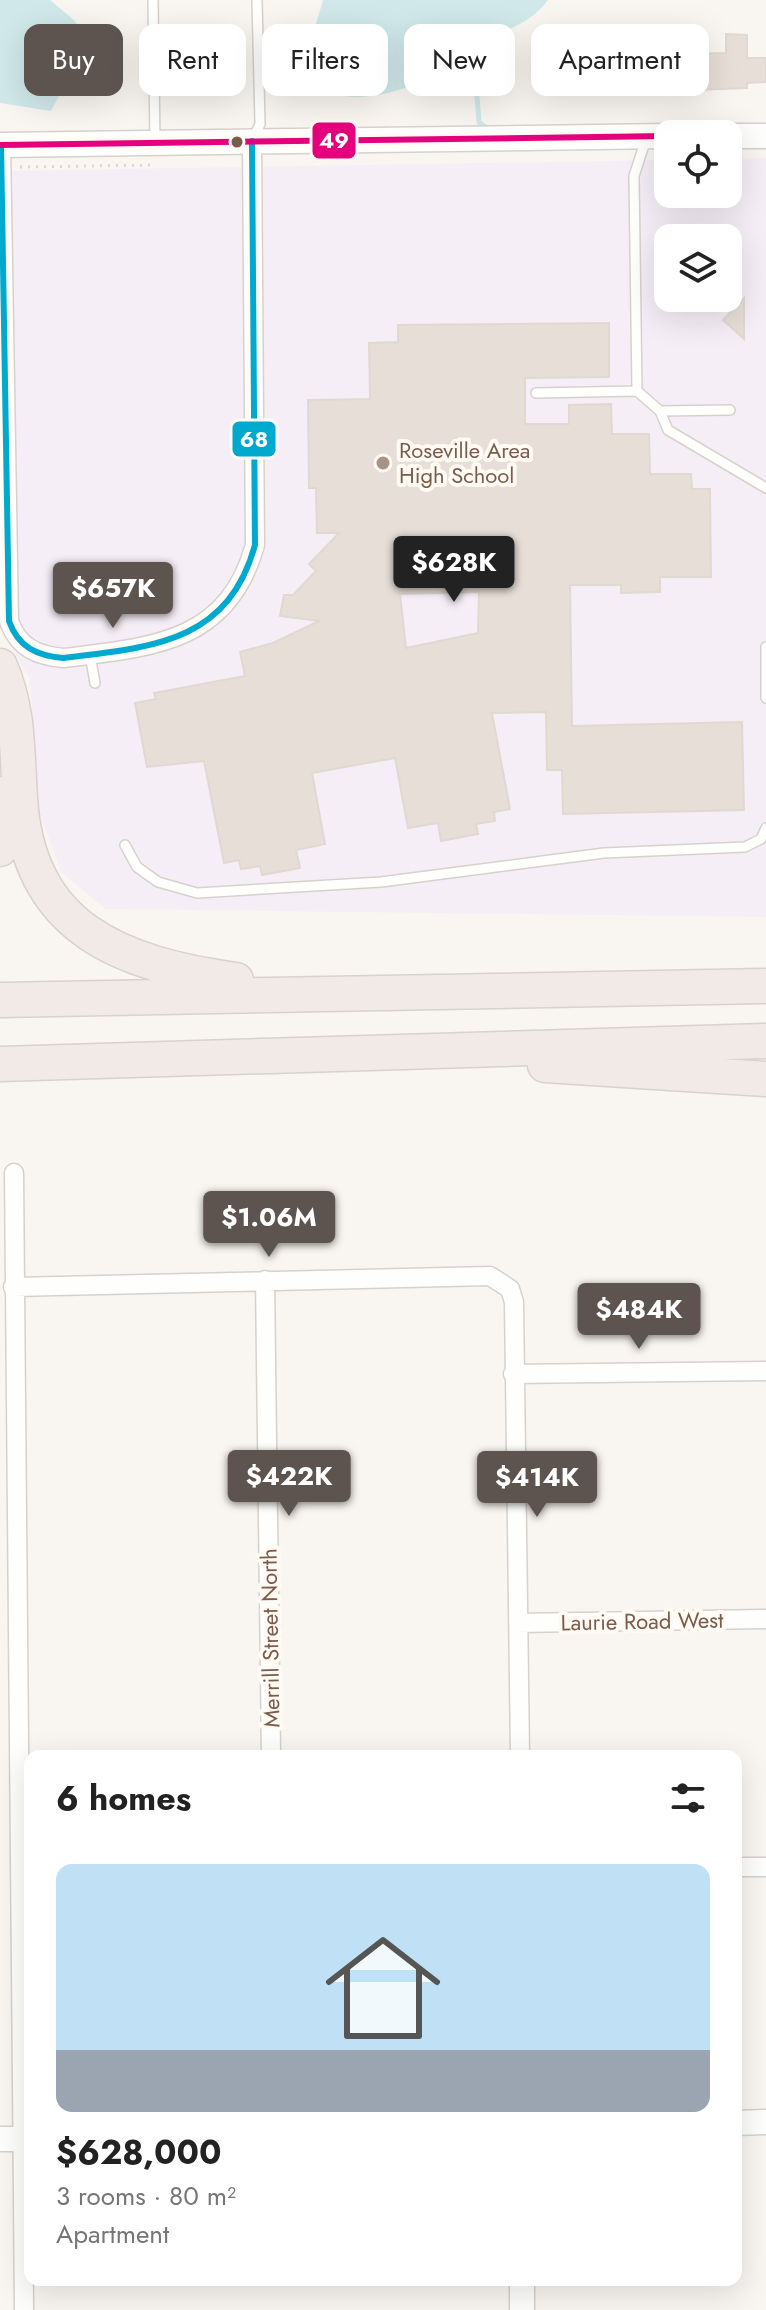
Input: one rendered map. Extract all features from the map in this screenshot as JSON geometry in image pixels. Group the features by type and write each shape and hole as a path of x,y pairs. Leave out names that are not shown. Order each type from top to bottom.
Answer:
{"highway":[{"path":"0,666 14,703 23,829 29,852 44,885 66,914 103,944 150,964 194,974 351,995"},
{"path":"0,742 0,849"},
{"path":"0,1000 766,986"},
{"path":"0,1064 766,1041"},
{"path":"329,1053 766,1079"}],"street":[{"path":"252,141 255,545 248,570 232,599 210,621 187,635 162,643 64,658 37,653 19,640 9,621 1,145 252,141 654,136"},
{"path":"742,136 766,136"},
{"path":"14,1173 13,1287 24,1832"},
{"path":"13,1287 490,1276 510,1289 514,1302 520,1750"},
{"name":"Merrill Street North","path":"265,1280 271,1750"},
{"path":"513,1374 766,1371"},
{"name":"Laurie Road West","path":"518,1623 766,1619"},
{"path":"742,1867 766,1867"},
{"path":"24,1919 18,2139 24,2310"},
{"path":"742,2123 766,2122"},
{"path":"522,2286 522,2310"}],"lane":[{"path":"153,0 155,143"},
{"path":"252,141 260,124 257,0"},
{"path":"637,391 634,176 654,143"},
{"path":"536,393 637,391 660,411 668,430 766,488"},
{"path":"660,411 730,410"},
{"path":"766,647 766,698"},
{"path":"90,654 95,683"},
{"path":"125,845 137,867 158,882 197,893 237,893 381,882 604,853 745,847 761,839 766,828"}],"shaded area":[{"name":"Roseville Area High School","path":"766,158 766,917 106,909 62,873 37,807 30,679 0,629 0,171 654,160 654,208 742,208 742,159"}],"water":[{"path":"0,0 50,0 77,24 24,24 24,96 59,96 51,111 0,103"},
{"path":"323,0 548,0 532,16 515,26 404,24 404,88 388,93 388,24 316,24"}],"building":[{"path":"726,34 747,35 747,58 766,58 766,82 747,83 747,88 709,89 709,53 726,53"},
{"path":"744,298 744,339 723,320 731,312 742,312"},
{"name":"Roseville Area High School","path":"609,323 609,377 525,378 525,424 569,424 569,405 611,404 612,434 649,434 650,474 691,474 692,489 710,489 711,577 660,577 660,592 621,593 621,585 570,585 572,726 742,722 744,810 563,814 562,770 547,770 546,712 492,713 510,809 494,812 495,821 476,824 478,834 441,841 438,823 408,828 395,758 312,773 325,844 296,850 300,868 262,875 260,866 241,869 239,860 224,863 204,761 147,767 135,703 156,699 154,693 245,676 240,652 273,643 319,621 280,616 284,595 293,595 316,571 309,564 339,533 317,533 316,488 309,488 308,400 370,399 369,343 398,342 398,325","holes":["479,592 478,633 406,648 400,594"]}],"waterway":[{"path":"477,96 479,122 490,131"}],"transit line":[{"name":"49","path":"0,145 654,136"},
{"name":"68","path":"1,145 9,621 23,644 45,655 64,658 127,649 182,634 206,621 226,602 243,578 255,545 252,141"}],"place":[{"name":"Roseville Area High School","path":"383,463"}]}
